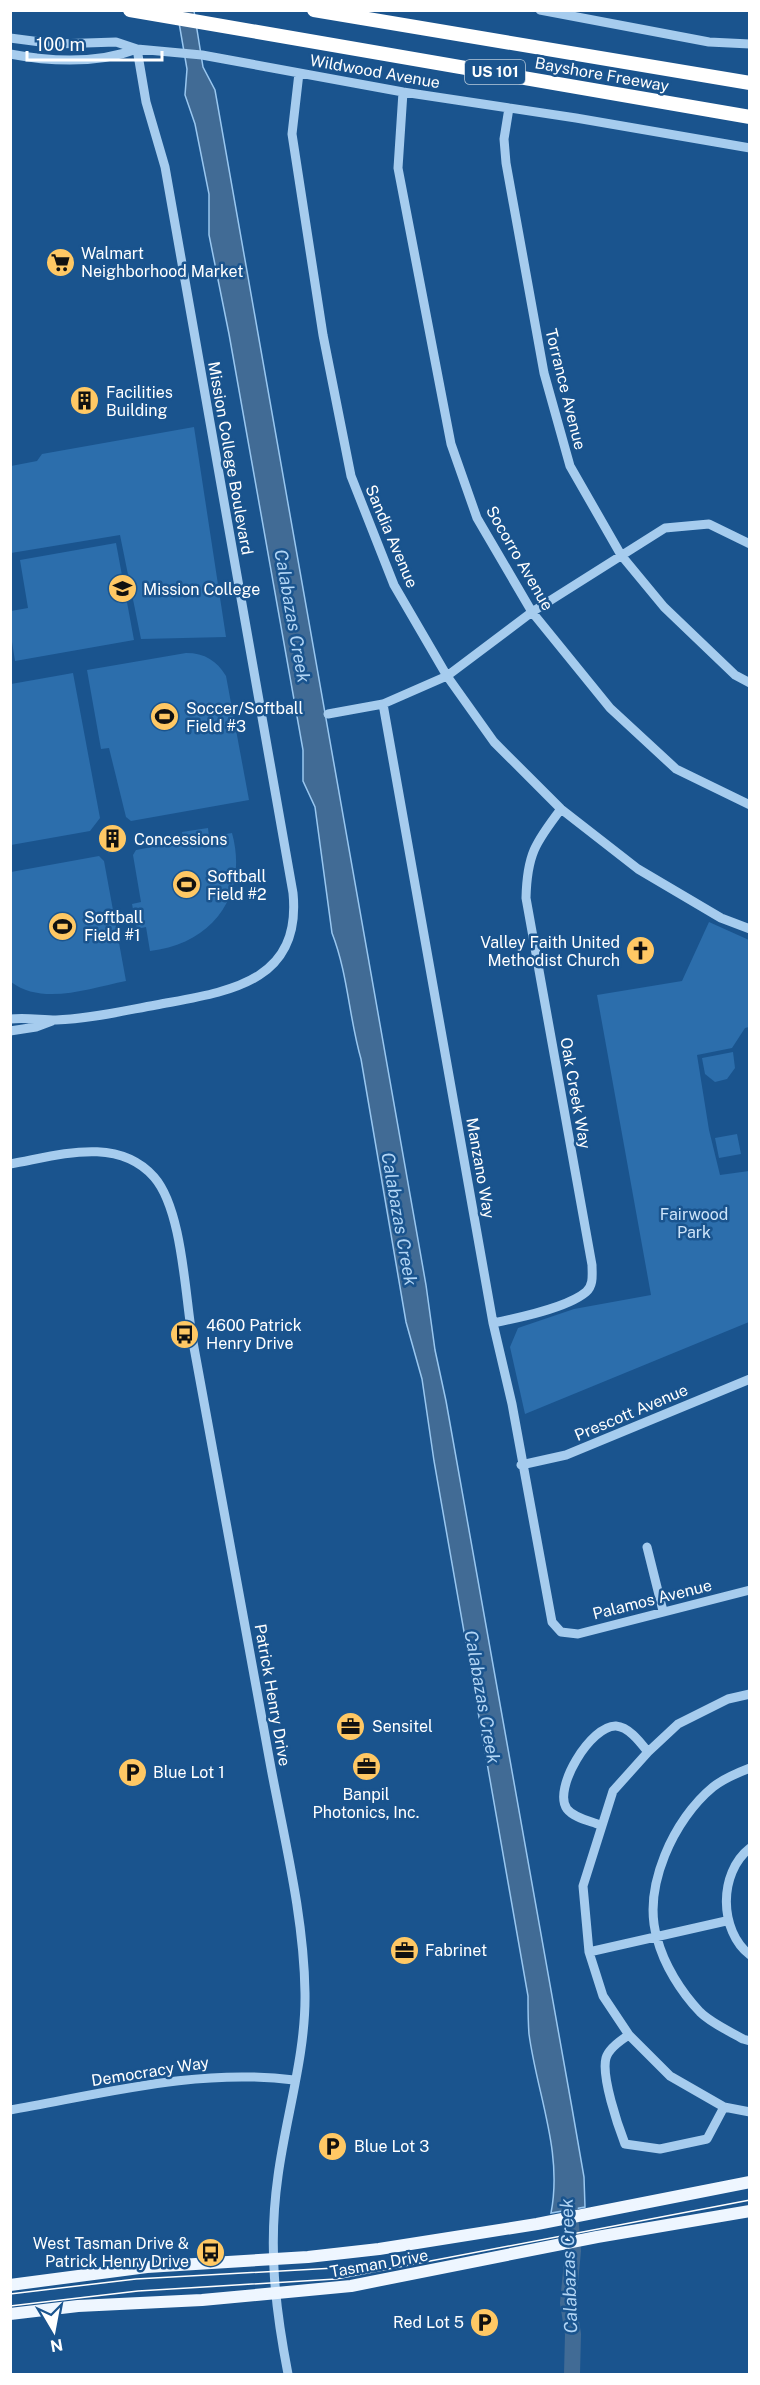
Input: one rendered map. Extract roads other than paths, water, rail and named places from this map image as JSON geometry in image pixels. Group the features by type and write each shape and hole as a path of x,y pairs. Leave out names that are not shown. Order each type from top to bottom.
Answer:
{"highway":[{"name":"Bayshore Freeway","path":"130,10 750,117"},
{"name":"Bayshore Freeway","path":"315,10 750,83"}],"main road":[{"name":"Tasman Drive","path":"10,2285 147,2267 379,2249 537,2224 750,2182"},
{"name":"Tasman Drive","path":"10,2314 78,2306 274,2294 351,2286 585,2239 750,2211"}],"street":[{"path":"540,10 700,40 750,44"},
{"path":"10,38 56,44 116,42 137,49"},
{"path":"10,54 54,61 118,56 137,49"},
{"name":"Wildwood Avenue","path":"137,49 202,55 403,92 750,148"},
{"name":"Mission College Boulevard","path":"10,1032 36,1027 54,1020 100,1015 200,997 246,984 277,958 288,938 294,913 293,893 165,167 146,102 137,49"},
{"name":"Sandia Avenue","path":"299,73 292,134 322,335 351,476 394,585 447,676 494,742 561,809 638,869 721,918 750,929"},
{"name":"Socorro Avenue","path":"403,92 398,168 451,444 477,518 532,612 610,708 676,769 750,805"},
{"name":"Torrance Avenue","path":"509,108 504,139 506,164 544,373 570,466 621,555 664,607 735,675 750,683"},
{"path":"328,714 383,704 447,676 532,612 665,528 710,524 750,544"},
{"name":"Manzano Way","path":"383,704 493,1323 512,1404 521,1466 552,1622 561,1632"},
{"name":"Oak Creek Way","path":"493,1323 555,1306 586,1292 592,1281 526,898 528,861 543,832 561,809"},
{"name":"Mission College Boulevard","path":"10,1019 36,1017 54,1020"},
{"name":"Patrick Henry Drive","path":"10,1164 84,1151 115,1153 134,1162 154,1177 171,1207 301,1934 305,1995 294,2080 277,2180 272,2259 274,2294 288,2374"},
{"name":"Prescott Avenue","path":"521,1466 566,1455 750,1379"},
{"path":"646,1548 663,1611"},
{"name":"Palamos Avenue","path":"561,1632 578,1634 750,1590"},
{"path":"750,1694 728,1699 678,1724 648,1752 613,1791 600,1825 583,1886 589,1952 603,1996 629,2035 670,2076 724,2107 750,2112"},
{"path":"600,1825 573,1814 563,1801 562,1791 585,1747 596,1734 614,1726 623,1728 648,1752"},
{"path":"750,1768 714,1786 678,1828 661,1864 655,1908 656,1937 674,1979 701,2013 742,2039 750,2041"},
{"path":"750,1848 735,1867 725,1901 726,1921 743,1950 750,1955"},
{"path":"589,1952 726,1921"},
{"path":"629,2035 609,2051 605,2067 614,2114 625,2144 660,2149 707,2139 724,2107"},
{"name":"Democracy Way","path":"10,2110 197,2077 256,2075 294,2080"}],"water":[{"path":"177,11 194,11 203,67 215,90 426,1285 435,1350 572,2108 584,2177 585,2207 551,2213 554,2168 529,2034 528,1996 434,1461 422,1379 406,1322 361,1059 342,964 332,933 315,807 303,781 303,750 229,334 209,235 209,194 195,124 185,95 187,69"}],"waterway":[{"name":"Calabazas Creek","path":"569,2200 573,2251 568,2303 573,2334 572,2374"}],"tram line":[{"path":"10,2306 138,2291 336,2279 750,2200"},
{"path":"10,2294 136,2279 335,2268 381,2263"}],"place":[{"name":"Walmart Neighborhood Market","path":"60,262"},
{"name":"Facilities Building","path":"85,401"},
{"name":"Mission College","path":"122,589"},
{"name":"Soccer/Softball Field #3","path":"165,717"},
{"name":"Concessions","path":"113,839"},
{"name":"Softball Field #2","path":"186,885"},
{"name":"Softball Field #1","path":"63,926"},
{"name":"Valley Faith United Methodist Church","path":"641,951"},
{"name":"4600 Patrick Henry Drive","path":"185,1334"},
{"name":"Sensitel","path":"351,1726"},
{"name":"Banpil Photonics, Inc.","path":"366,1766"},
{"name":"Blue Lot 1","path":"132,1772"},
{"name":"Fabrinet","path":"404,1950"},
{"name":"Blue Lot 3","path":"333,2146"},
{"name":"West Tasman Drive & Patrick Henry Drive","path":"210,2252"},
{"name":"Red Lot 5","path":"485,2322"}],"park label":[{"name":"Fairwood Park","path":"694,1223"}]}
